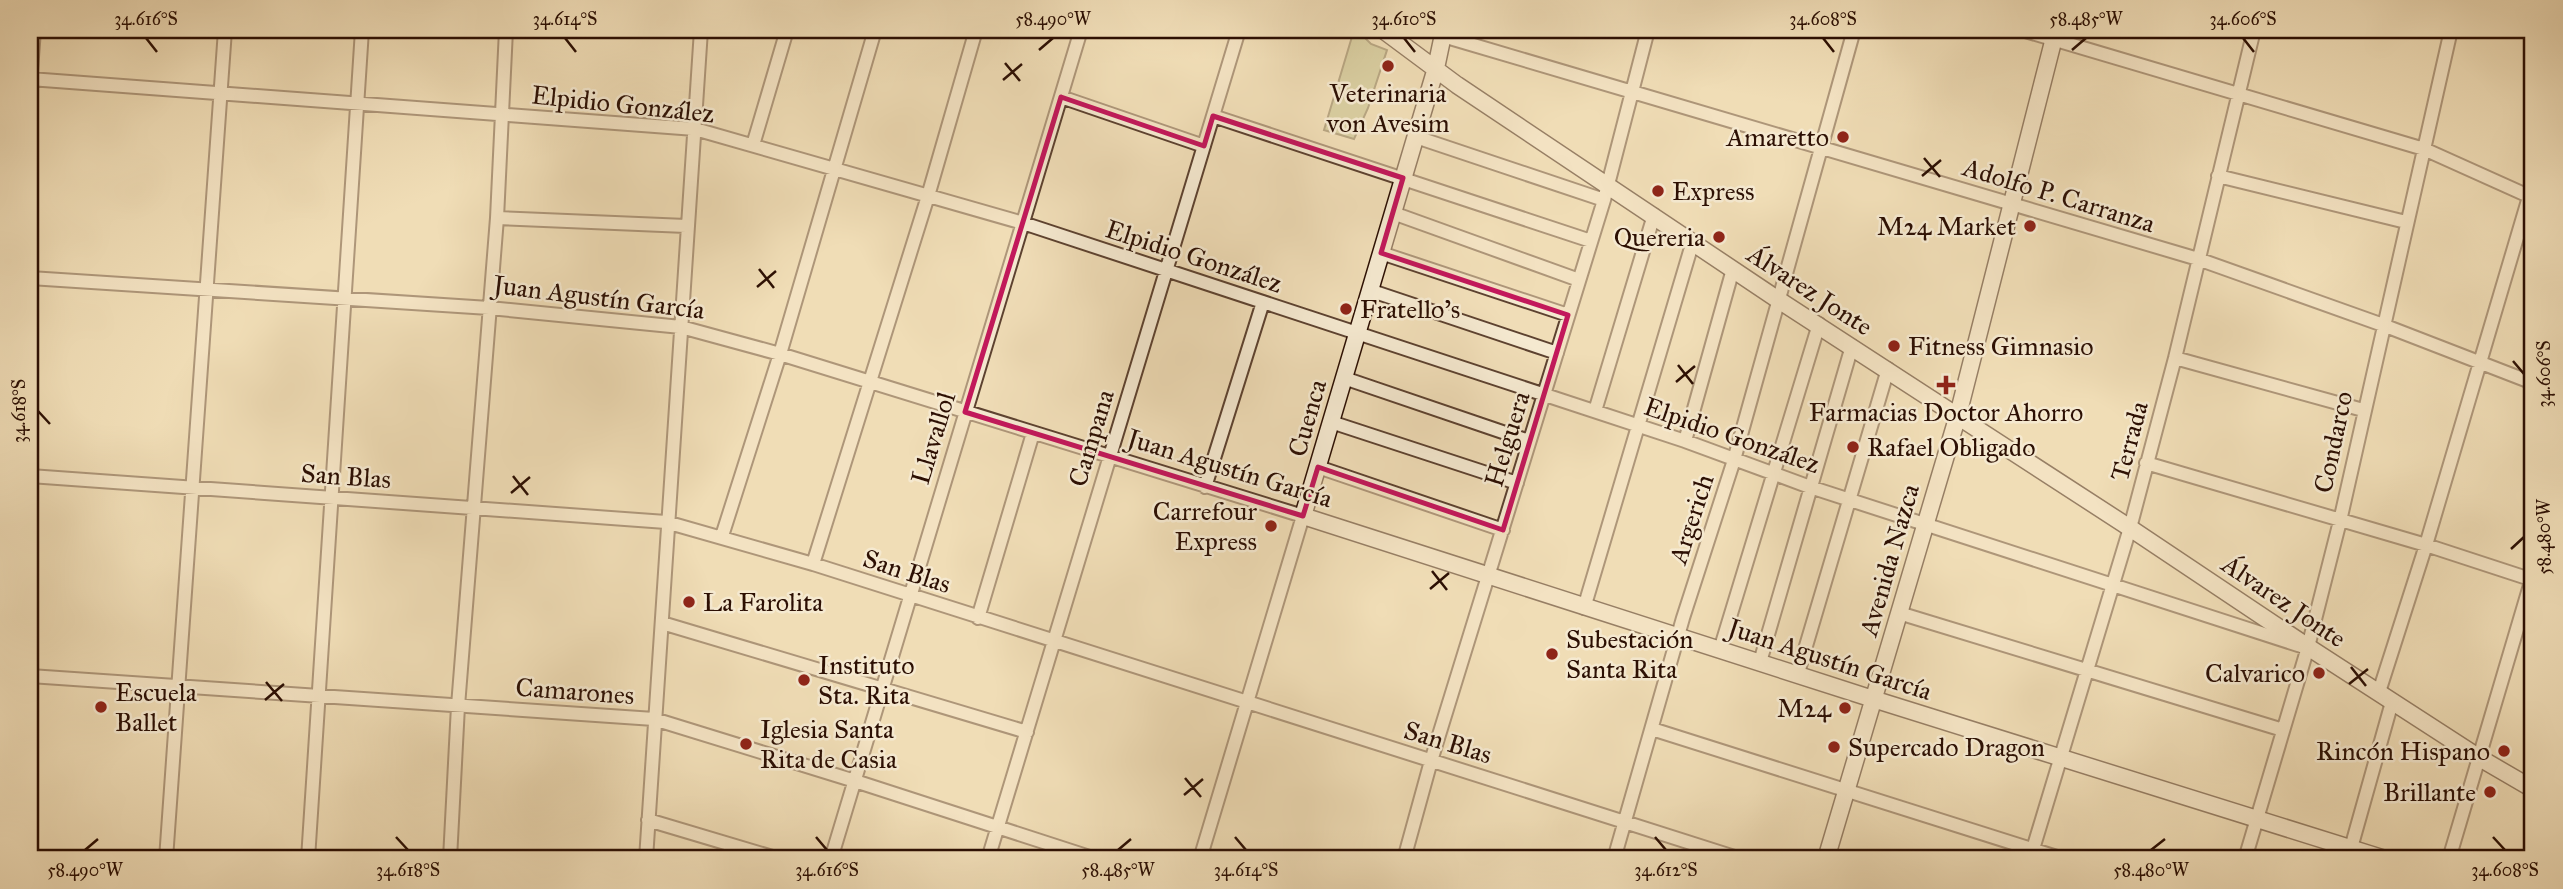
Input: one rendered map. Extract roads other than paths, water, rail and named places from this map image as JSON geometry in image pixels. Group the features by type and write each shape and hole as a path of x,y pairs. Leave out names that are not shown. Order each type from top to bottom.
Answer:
{"street":[{"path":"30,85 34,30"},
{"path":"166,859 225,30"},
{"path":"308,859 362,30"},
{"path":"450,859 458,706 497,218 506,30"},
{"path":"646,859 666,522 701,30"},
{"path":"753,145 788,30"},
{"path":"722,536 780,354 875,30"},
{"path":"813,564 928,197 976,30"},
{"name":"Llavallol","path":"831,859 1081,30"},
{"name":"Campana","path":"988,859 1108,456 1240,30"},
{"name":"Álvarez Jonte","path":"1382,30 1606,192 1654,215 1777,299 2130,528 2308,648 2533,789"},
{"name":"Helguera","path":"1404,859 1606,192 1648,30"},
{"name":"Argerich","path":"1614,859 1678,636 1734,460 1854,30"},
{"path":"2022,30 2055,35 2238,95 2424,149 2531,197 2379,692"},
{"name":"Terrada","path":"2031,854 2130,528 2175,358 2254,30"},
{"name":"Condarco","path":"2245,859 2308,648 2340,521 2451,30"},
{"name":"Cuenca","path":"1200,859 1404,178 1444,33"},
{"name":"Adolfo P. Carranza","path":"1444,33 1631,92 2197,259 2533,383"},
{"name":"Avenida Nazca","path":"1826,859 1958,415 2055,35"},
{"name":"Elpidio González","path":"30,79 695,130 1023,223 1685,441 1810,487 2308,648"},
{"path":"1061,97 1204,146"},
{"path":"1213,116 1591,241"},
{"path":"1416,137 1606,192"},
{"path":"2218,176 2406,222"},
{"path":"1393,214 1579,280"},
{"path":"1595,411 1654,215"},
{"path":"497,218 686,226"},
{"path":"1584,608 1636,426 1693,242"},
{"path":"1381,253 1569,316"},
{"path":"1685,441 1733,269"},
{"name":"Juan Agustín García","path":"30,278 489,308 681,327 780,354 1303,516 1584,608 2385,859"},
{"path":"1369,290 1557,353"},
{"path":"1205,487 1263,302"},
{"path":"1720,650 1819,324"},
{"path":"1760,662 1852,346"},
{"path":"2175,358 2363,410"},
{"path":"1798,673 1888,369"},
{"path":"1344,378 1529,441"},
{"path":"1331,422 1517,483"},
{"path":"978,618 1034,433"},
{"path":"2146,463 2533,578 2449,859"},
{"path":"1318,467 1503,530"},
{"name":"San Blas","path":"30,476 666,522 813,564 1741,859"},
{"path":"1899,613 2283,730"},
{"path":"662,623 1027,732"},
{"name":"Camarones","path":"30,676 654,719 998,827 1064,855 1096,859"},
{"path":"2351,848 2392,702"},
{"path":"1652,729 2031,854 2063,859"},
{"path":"648,820 779,859"}],"place":[{"name":"Veterinaria von Avesim","path":"1388,66"},
{"name":"Amaretto","path":"1843,137"},
{"name":"Express","path":"1658,191"},
{"name":"M24 Market","path":"2030,226"},
{"name":"Quereria","path":"1719,237"},
{"name":"Fratello's","path":"1346,309"},
{"name":"Fitness Gimnasio","path":"1894,346"},
{"name":"Farmacias Doctor Ahorro","path":"1946,385"},
{"name":"Rafael Obligado","path":"1853,447"},
{"name":"Carrefour Express","path":"1271,526"},
{"name":"La Farolita","path":"689,602"},
{"name":"Subestación Santa Rita","path":"1552,654"},
{"name":"Calvarico","path":"2319,673"},
{"name":"Instituto Sta. Rita","path":"804,680"},
{"name":"Escuela Ballet","path":"101,707"},
{"name":"M24","path":"1845,708"},
{"name":"Iglesia Santa Rita de Casia","path":"746,744"},
{"name":"Supercado Dragon","path":"1834,747"},
{"name":"Rincón Hispano","path":"2504,751"},
{"name":"Brillante","path":"2490,792"}]}
